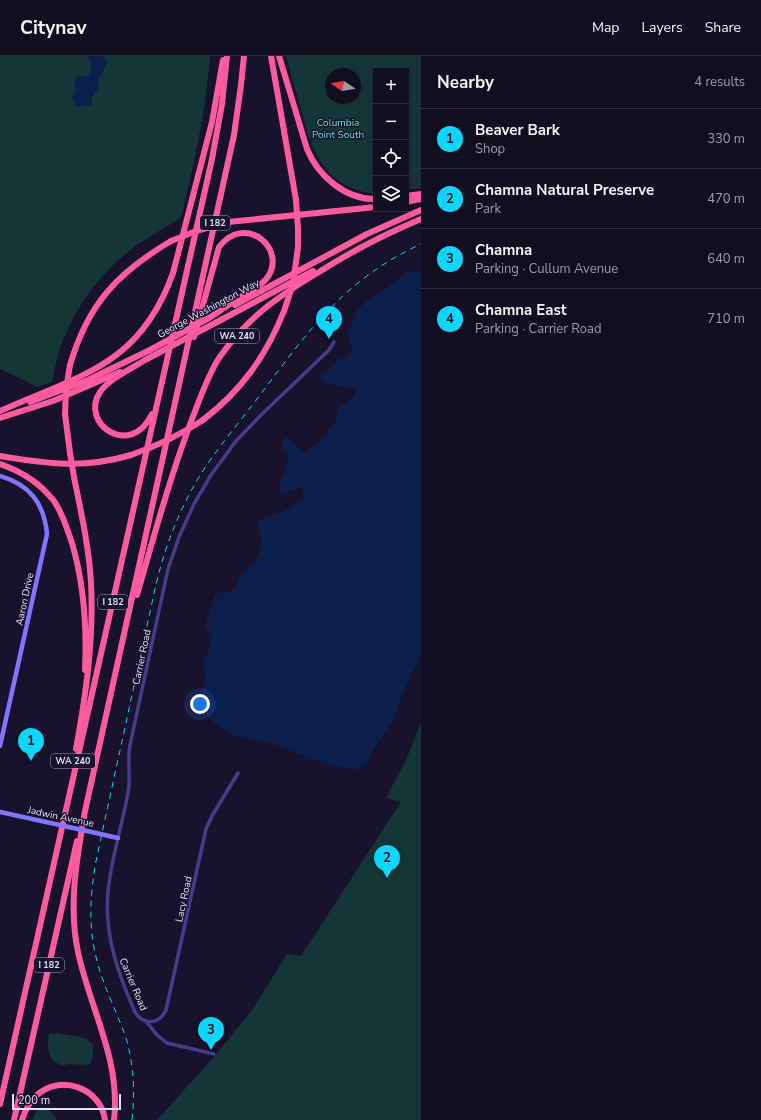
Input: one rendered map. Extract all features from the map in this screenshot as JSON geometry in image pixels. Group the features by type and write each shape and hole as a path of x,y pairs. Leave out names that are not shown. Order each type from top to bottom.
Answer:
{"highway":[{"path":"0,412 84,375 106,363 135,339 155,313 169,283 182,240 212,122 223,56"},
{"name":"I 182","path":"0,1104 216,137 222,104 227,56"},
{"name":"I 182","path":"14,1120 74,850 85,811 121,651 234,135 244,56"},
{"path":"0,456 38,462 68,464 104,462 131,455 168,441 203,420 230,397 252,372 271,342 284,311 292,284 298,247 296,200 271,56"},
{"path":"279,56 307,149 313,162 325,176 342,189 362,197 373,199"},
{"path":"409,196 421,194"},
{"path":"409,201 421,199"},
{"name":"WA 240","path":"64,819 84,702 91,646 91,588 88,555 70,453 65,414 66,390 70,364 77,342 86,322 106,293 119,278 171,241 196,230 228,222 373,207"},
{"name":"George Washington Way","path":"0,412 88,380 150,350 367,234 421,210"},
{"name":"WA 240","path":"121,651 167,489 189,426 213,368 228,346 245,326 268,304 351,252 394,230 421,219"},
{"path":"178,388 187,362 219,247 228,238 238,233 248,233 259,237 267,244 272,255 272,265 268,278 209,318"},
{"name":"George Washington Way","path":"0,418 38,406 77,391 146,360 278,288 351,252"},
{"path":"146,360 108,384 101,392 98,397 96,410 100,423 110,432 119,435 130,435 140,431 145,427 152,414 161,386"},
{"path":"0,464 11,467 28,476 43,488 54,502 68,530 79,573 85,612 86,654 84,702"},
{"path":"85,811 74,885 74,924 78,952 113,1072 115,1098 114,1120"},
{"path":"0,1085 18,1020"},
{"path":"22,1120 34,1097 47,1088 60,1085 79,1087 92,1095 102,1108 105,1120"}],"street":[{"name":"Carrier Road","path":"214,1054 167,1043 157,1035 146,1021 137,1016 115,961 109,933 107,913 108,892 110,873 129,785 128,756 165,581 174,549 184,524 203,487 227,452 251,425 329,350 334,342"},
{"name":"Aaron Drive","path":"0,476 16,482 32,494 43,512 47,534 0,746"},
{"name":"Lacy Road","path":"146,1021 153,1022 158,1020 163,1016 166,1010 206,829 212,816 238,773"},
{"name":"Jadwin Avenue","path":"0,812 118,838"}],"green space":[{"path":"0,56 210,56 206,97 199,138 181,218 135,246 106,272 86,297 70,324 58,356 52,382 36,387 0,369"},
{"name":"Columbia Point South","path":"286,56 421,56 421,188 409,190 409,68 373,68 373,194 347,186 330,174 317,155 308,133"},
{"path":"421,723 421,1120 157,1120 213,1058 252,1010 287,954 301,956 401,802 386,798 406,760"},
{"path":"56,1033 81,1037 93,1044 93,1056 90,1064 62,1065 55,1062 50,1055 48,1042 49,1034"},
{"path":"41,1108 50,1111 56,1120 32,1120 38,1109"}],"water":[{"path":"86,56 104,56 107,63 98,81 99,87 92,97 92,105 76,107 72,98 75,91 74,79 77,76 88,76 92,61"},
{"path":"410,271 421,272 421,654 401,697 392,723 365,764 359,769 349,769 320,762 270,743 232,735 210,720 205,710 203,698 205,674 204,662 212,638 211,633 205,628 205,624 215,595 223,591 230,592 233,590 239,578 257,558 261,539 258,525 261,519 295,505 300,501 303,495 303,489 301,487 283,493 280,493 278,490 280,480 289,459 282,447 284,438 290,438 305,452 318,442 336,420 339,407 350,401 355,395 355,389 329,384 321,379 320,375 324,374 338,360 351,354 352,350 348,337 348,331 353,323 357,311 365,302 395,282 401,275"}],"railway":[{"path":"132,1120 134,1089 131,1058 126,1038 103,981 97,961 92,936 91,899 96,861 155,589 167,545 191,490 206,466 312,328 330,308 371,273 394,258 421,244"}],"place":[{"name":"Chamna East","path":"329,339"},
{"name":"Beaver Bark","path":"31,761"},
{"name":"Chamna Natural Preserve","path":"387,878"},
{"name":"Chamna","path":"211,1050"}]}
